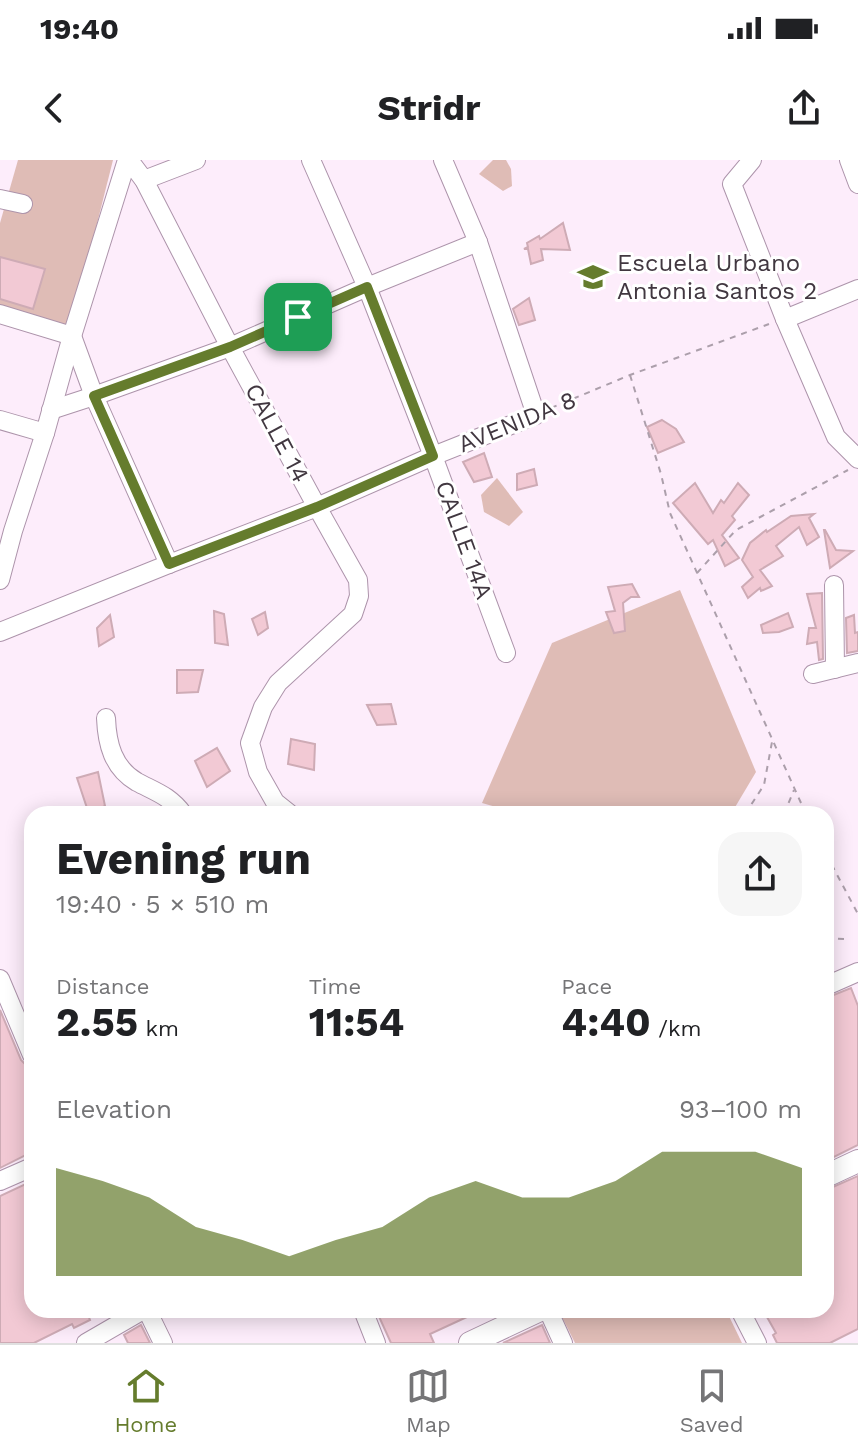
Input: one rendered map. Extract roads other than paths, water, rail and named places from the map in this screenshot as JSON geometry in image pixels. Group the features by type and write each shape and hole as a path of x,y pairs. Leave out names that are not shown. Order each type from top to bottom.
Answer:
{"main road":[{"path":"834,1172 858,1161"},
{"path":"470,1343 523,1318"}],"street":[{"name":"CALLE 14","path":"128,160 144,180 230,347 358,580 359,596 353,614 278,683 263,707 250,743 258,772 280,806"},
{"path":"0,580 6,530 45,433 128,160"},
{"path":"144,180 196,160"},
{"name":"CALLE 14A","path":"311,160 367,287 506,653"},
{"path":"51,410 230,347 478,242 443,160"},
{"path":"849,160 858,184"},
{"path":"747,165 732,184 785,319 836,437 852,465"},
{"path":"0,199 23,204"},
{"name":"AVENIDA 8","path":"0,632 317,507 536,415 478,242"},
{"path":"785,319 858,289"},
{"path":"0,314 72,336"},
{"path":"72,336 94,396 169,564"},
{"path":"0,420 45,433"},
{"path":"834,585 835,669"},
{"path":"813,674 858,663"},
{"path":"106,718 106,740 115,762 134,780 177,806"},
{"path":"834,982 858,972"},
{"path":"0,979 24,1031"},
{"path":"0,1181 24,1170"},
{"path":"86,1343 131,1318"},
{"path":"149,1318 163,1343"},
{"path":"366,1318 376,1343"},
{"path":"552,1318 563,1343"},
{"path":"744,1318 757,1343"}],"place":[{"name":"Escuela Urbano Antonia Santos 2","path":"593,277"}]}
